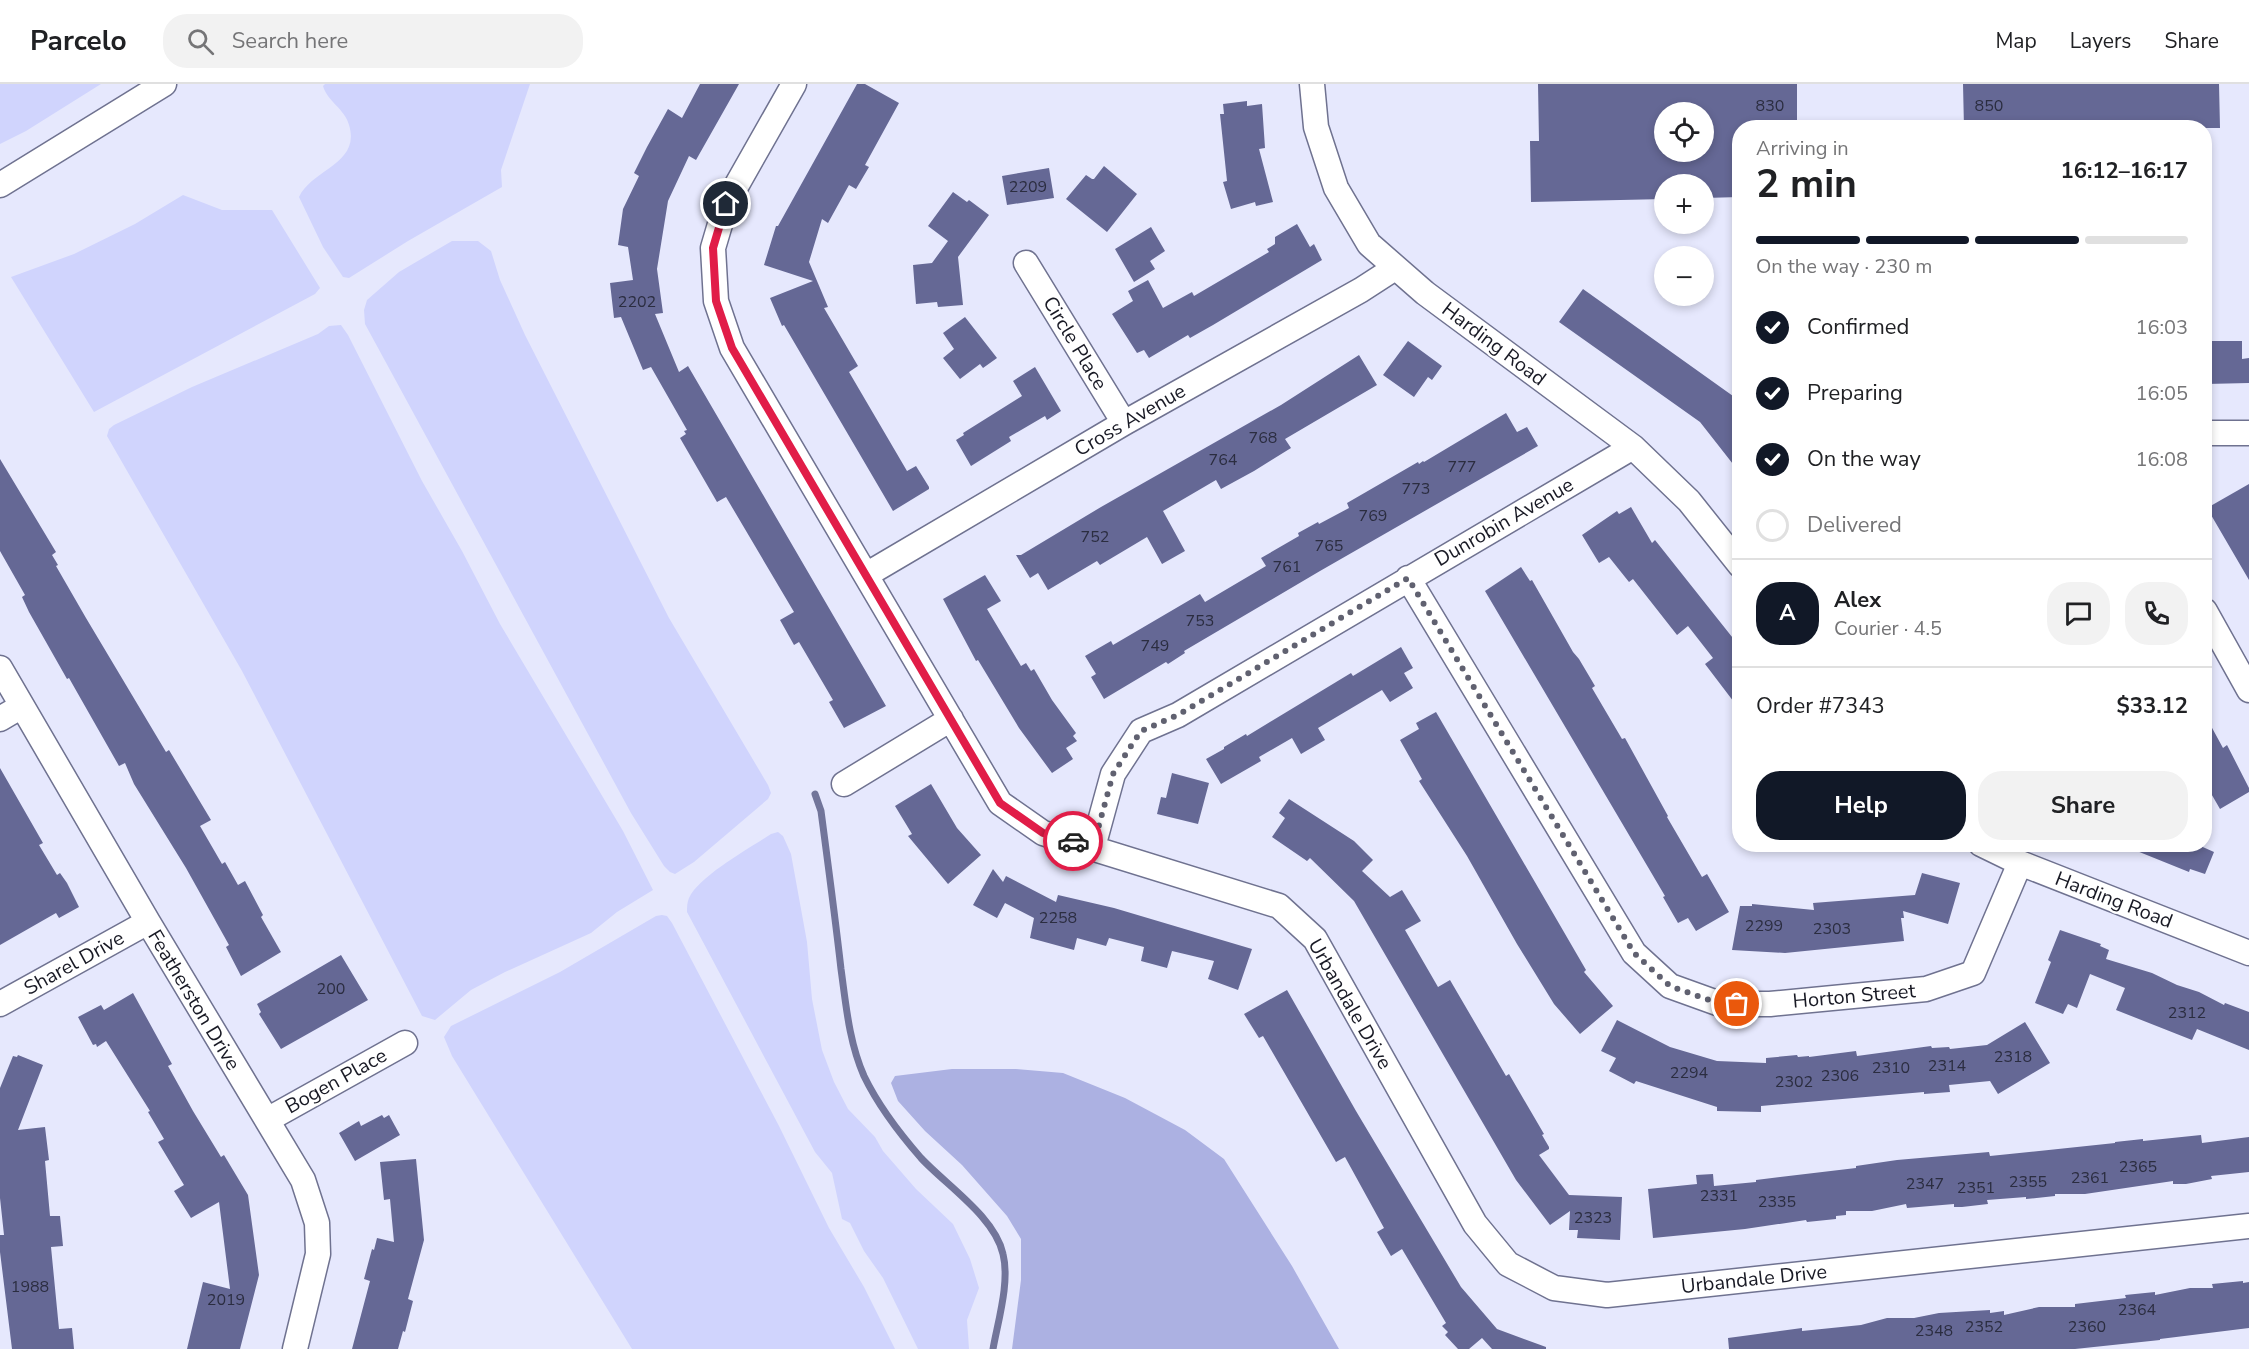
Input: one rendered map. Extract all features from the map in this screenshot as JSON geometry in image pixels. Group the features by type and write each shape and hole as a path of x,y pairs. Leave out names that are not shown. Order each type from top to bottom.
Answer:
{"street":[{"path":"0,185 164,84"},
{"name":"Urbandale Drive","path":"794,84 726,204 713,248 716,301 732,348 1000,803 1043,833 1279,906 1315,939 1475,1224 1508,1264 1554,1288 1607,1295 2249,1226"},
{"name":"Harding Road","path":"1312,84 1316,127 1336,188 1369,244 1425,293 1633,447 1689,501 1732,555"},
{"name":"Circle Place","path":"1026,263 1124,423"},
{"name":"Cross Avenue","path":"866,575 1124,423 1361,290 1395,268"},
{"path":"2212,433 2249,433"},
{"name":"Dunrobin Avenue","path":"1093,847 1113,774 1141,731 1178,715 1633,447"},
{"name":"Horton Street","path":"1408,578 1634,953 1670,986 1720,1004 1770,1004 1926,989 1973,973 2020,863"},
{"path":"2212,624 2249,690"},
{"name":"Featherston Drive","path":"0,668 148,922 303,1180 317,1223 318,1254 295,1349"},
{"path":"0,719 22,706"},
{"path":"844,784 951,719"},
{"name":"Harding Road","path":"1997,852 2249,953"},
{"name":"Sharel Drive","path":"0,1004 148,922"},
{"name":"Bogen Place","path":"267,1120 405,1042"}],"shaded area":[{"path":"0,84 101,84 26,131 0,144"},
{"path":"325,84 530,84 501,170 502,187 349,278 343,277 323,247 299,197 305,187 342,158 351,138 347,119 328,96 323,86"},
{"path":"183,195 222,210 272,210 320,288 315,294 94,412 11,277 74,254 135,224"},
{"path":"452,241 478,241 491,251 500,280 525,335 669,618 771,793 768,799 694,862 675,874 664,866 631,813 365,324 364,310 367,300 399,272"},
{"path":"341,325 500,624 623,831 653,890 617,912 591,933 471,990 435,1020 422,1016 242,671 107,436 109,429 114,425 192,387 318,334 329,326"},
{"path":"778,832 783,836 791,854 807,942 812,999 822,1050 834,1082 848,1109 875,1137 883,1151 916,1189 953,1224 970,1259 979,1288 967,1320 969,1349 918,1349 883,1278 864,1251 850,1223 842,1219 832,1173 815,1152 687,912 689,898 703,881 738,855"},
{"path":"656,916 667,916 672,923 779,1126 829,1228 864,1287 895,1349 632,1349 452,1056 444,1037 451,1026 560,972"},
{"path":"952,1069 1016,1069 1063,1073 1125,1098 1185,1130 1224,1159 1292,1266 1339,1349 1012,1349 1021,1280 1021,1239 1007,1216 962,1165 925,1131 898,1101 891,1083 895,1076"}],"building":[{"path":"700,84 739,84 696,160 689,156 668,201 657,269 663,313 655,314 679,372 688,366 886,706 844,728 829,702 833,700 799,642 794,645 780,620 794,612 726,497 717,502 680,438 686,434 684,431 687,430 651,367 643,370 621,317 614,318 610,283 633,280 628,247 618,245 623,209 639,176 634,173 668,109 682,118"},
{"path":"857,84 865,84 899,103 865,165 869,167 856,189 849,185 828,223 822,219 809,262 828,307 824,308 858,366 849,372 907,471 916,466 929,487 893,511 784,325 782,326 770,298 813,281 764,265 776,226"},
{"path":"1538,84 1797,84 1797,120 1732,120 1732,197 1714,198 1714,174 1654,174 1654,199 1531,202 1530,141 1539,141"},
{"path":"1963,84 2219,84 2220,128 2212,128 2212,120 1964,120"},
{"path":"1247,101 1247,106 1262,104 1265,148 1259,149 1273,202 1256,206 1255,202 1231,209 1223,182 1227,181 1220,114 1224,114 1223,104"},
{"path":"1104,166 1137,194 1107,232 1066,199 1086,175 1094,179"},
{"path":"1049,168 1054,198 1007,205 1002,176"},
{"path":"953,192 967,202 969,200 989,215 958,257 963,305 938,307 937,302 916,304 913,265 932,263 948,241 928,226"},
{"path":"1297,224 1310,247 1314,244 1322,260 1213,325 1190,338 1188,335 1149,358 1144,350 1137,353 1112,314 1133,301 1128,291 1148,280 1163,308 1192,292 1194,296 1269,252 1267,249 1275,244 1275,237"},
{"path":"1151,227 1165,251 1150,261 1155,269 1134,282 1115,249"},
{"path":"1583,289 1732,395 1732,463 1700,422 1559,322"},
{"path":"965,317 997,358 983,368 980,364 960,379 943,358 954,349 943,333"},
{"path":"1408,341 1442,366 1432,380 1428,377 1414,397 1383,375"},
{"path":"2212,341 2242,341 2242,359 2249,358 2249,383 2212,384"},
{"path":"1359,355 1377,385 1285,439 1291,448 1254,471 1221,489 1216,480 1163,511 1185,551 1162,564 1147,537 1100,565 1097,561 1048,590 1038,573 1030,578 1016,555 1021,555 1281,405"},
{"path":"1035,367 1061,411 1047,420 1045,416 1009,437 1011,441 971,466 956,440 964,435 963,433 1022,396 1013,381"},
{"path":"1506,413 1517,432 1527,427 1538,446 1184,651 1185,653 1168,664 1166,662 1104,699 1091,677 1096,674 1085,656 1111,641 1113,645 1200,594 1205,602 1266,566 1261,558 1299,536 1298,533 1349,508 1347,503 1418,462 1419,464 1424,462"},
{"path":"0,459 56,552 52,555 58,565 56,566 86,618 166,752 169,750 211,820 200,826 222,864 225,862 238,885 245,881 263,915 261,917 281,952 241,976 226,947 229,945 186,868 134,784 125,763 119,766 69,678 67,679 29,612 22,597 25,595 0,551"},
{"path":"2249,484 2249,580 2212,517 2212,505"},
{"path":"1631,507 1652,543 1655,540 1732,637 1732,699 1705,664 1713,658 1688,626 1677,635 1633,579 1629,582 1609,557 1599,563 1582,535 1617,511 1619,514"},
{"path":"1521,567 1530,581 1532,580 1595,686 1592,688 1622,739 1625,738 1702,877 1707,874 1729,912 1696,931 1688,918 1678,923 1663,897 1665,896 1485,591"},
{"path":"985,575 1001,601 987,609 1021,666 1026,663 1031,671 1034,669 1052,700 1076,733 1073,736 1077,741 1066,748 1073,759 1052,773 1019,728 978,660 976,661 943,599"},
{"path":"1401,647 1413,668 1404,673 1413,688 1390,702 1382,690 1318,728 1325,740 1301,754 1292,738 1259,757 1261,761 1221,784 1206,759 1351,673 1353,676"},
{"path":"1436,712 1586,970 1584,972 1613,1006 1580,1034 1554,1004 1517,944 1467,856 1419,781 1422,779 1400,740 1419,729 1416,723"},
{"path":"2212,728 2223,748 2227,745 2249,788 2249,792 2220,809 2212,795"},
{"path":"0,768 43,843 39,845 57,875 60,873 67,883 79,907 59,918 56,913 0,945"},
{"path":"1172,773 1209,783 1198,824 1157,814 1161,797 1166,798"},
{"path":"931,784 957,828 981,855 948,884 908,836 912,834 895,806"},
{"path":"1289,799 1354,841 1373,860 1362,871 1390,897 1402,890 1421,921 1405,930 1438,987 1450,980 1506,1076 1509,1074 1544,1134 1542,1135 1549,1147 1539,1155 1569,1195 1622,1197 1620,1240 1577,1238 1578,1230 1569,1230 1570,1211 1550,1225 1516,1180 1354,901 1310,858 1307,861 1272,837 1285,818 1279,813"},
{"path":"2139,852 2214,852 2205,874 2190,869 2189,872"},
{"path":"993,869 1003,882 1006,876 1056,902 1058,895 1114,908 1252,949 1238,990 1208,979 1214,961 1172,951 1167,968 1141,961 1144,947 1109,938 1106,946 1077,938 1074,950 1030,938 1034,918 1005,903 997,918 973,905"},
{"path":"1922,873 1960,883 1948,924 1903,911 1904,918 1901,918 1904,941 1785,953 1732,950 1740,906 1752,906 1752,904 1814,910 1813,903 1915,895"},
{"path":"2060,930 2101,944 2100,946 2109,950 2106,959 2152,973 2224,1005 2225,1003 2249,1012 2249,1050 2197,1029 2192,1040 2116,1010 2125,988 2090,974 2077,1008 2068,1004 2063,1014 2035,1003 2051,962 2048,960"},
{"path":"341,955 368,1000 281,1049 259,1014 261,1012 257,1004"},
{"path":"1287,990 1461,1287 1497,1329 1546,1347 1546,1349 1492,1349 1482,1338 1469,1349 1458,1349 1445,1335 1448,1332 1442,1326 1446,1323 1402,1249 1391,1256 1377,1232 1384,1228 1345,1157 1336,1162 1263,1036 1259,1038 1244,1014"},
{"path":"133,993 172,1064 168,1066 193,1111 221,1157 224,1155 248,1195 259,1275 240,1349 187,1349 203,1282 230,1289 219,1202 191,1218 174,1191 184,1185 158,1142 164,1139 148,1112 150,1111 106,1041 97,1047 96,1044 93,1045 78,1017 101,1005 104,1010"},
{"path":"1617,1020 1670,1047 1717,1061 1766,1063 1766,1058 1797,1055 1798,1057 1809,1057 1856,1051 1857,1056 1931,1046 1932,1048 1949,1047 1950,1049 1987,1045 2025,1022 2050,1063 1998,1094 1990,1081 1949,1085 1950,1092 1924,1094 1924,1092 1761,1106 1761,1112 1717,1111 1717,1107 1636,1081 1634,1084 1609,1071 1616,1058 1601,1051"},
{"path":"18,1055 43,1065 18,1130 45,1127 49,1160 45,1161 50,1216 60,1216 63,1246 51,1247 59,1329 72,1328 74,1349 12,1349 0,1252 0,1235 4,1235 0,1198 0,1088 13,1056"},
{"path":"382,1115 384,1118 389,1115 400,1135 355,1161 339,1133 359,1121 361,1126"},
{"path":"2201,1135 2202,1143 2249,1137 2249,1172 2211,1176 2212,1179 2186,1184 2173,1184 2173,1181 2085,1194 2055,1194 2055,1196 2026,1199 2026,1197 1987,1200 1988,1204 1962,1207 1954,1207 1954,1204 1907,1208 1906,1204 1872,1211 1846,1211 1846,1215 1836,1216 1836,1219 1807,1222 1806,1220 1745,1229 1653,1238 1648,1189 1697,1184 1696,1175 1713,1174 1714,1186 1856,1168 1856,1166 1897,1160 1989,1152 1990,1156"},
{"path":"416,1159 424,1240 408,1299 413,1301 405,1332 403,1331 398,1349 352,1349 370,1281 364,1279 372,1249 374,1250 377,1238 394,1242 390,1199 384,1200 380,1162"},
{"path":"2243,1281 2243,1283 2249,1282 2249,1328 2160,1340 2075,1349 1729,1349 1728,1338 1802,1328 1802,1331 1861,1325 1887,1318 1914,1318 1939,1313 1990,1310 1990,1313 2004,1311 2004,1315 2039,1307 2075,1307 2075,1304 2126,1298 2125,1295 2155,1292 2155,1295 2190,1288 2213,1288 2212,1284"}],"waterway":[{"path":"815,794 821,811 851,1037 859,1063 876,1098 905,1139 921,1158 980,1214 998,1240 1003,1254 1005,1277 993,1349"}],"way so far":[{"path":"1073,841 1093,847 1113,774 1141,731 1178,715 1408,578 1634,953 1670,986 1720,1004 1737,1004"}],"route":[{"path":"726,204 713,248 716,301 732,348 1000,803 1043,833 1073,841"}]}
